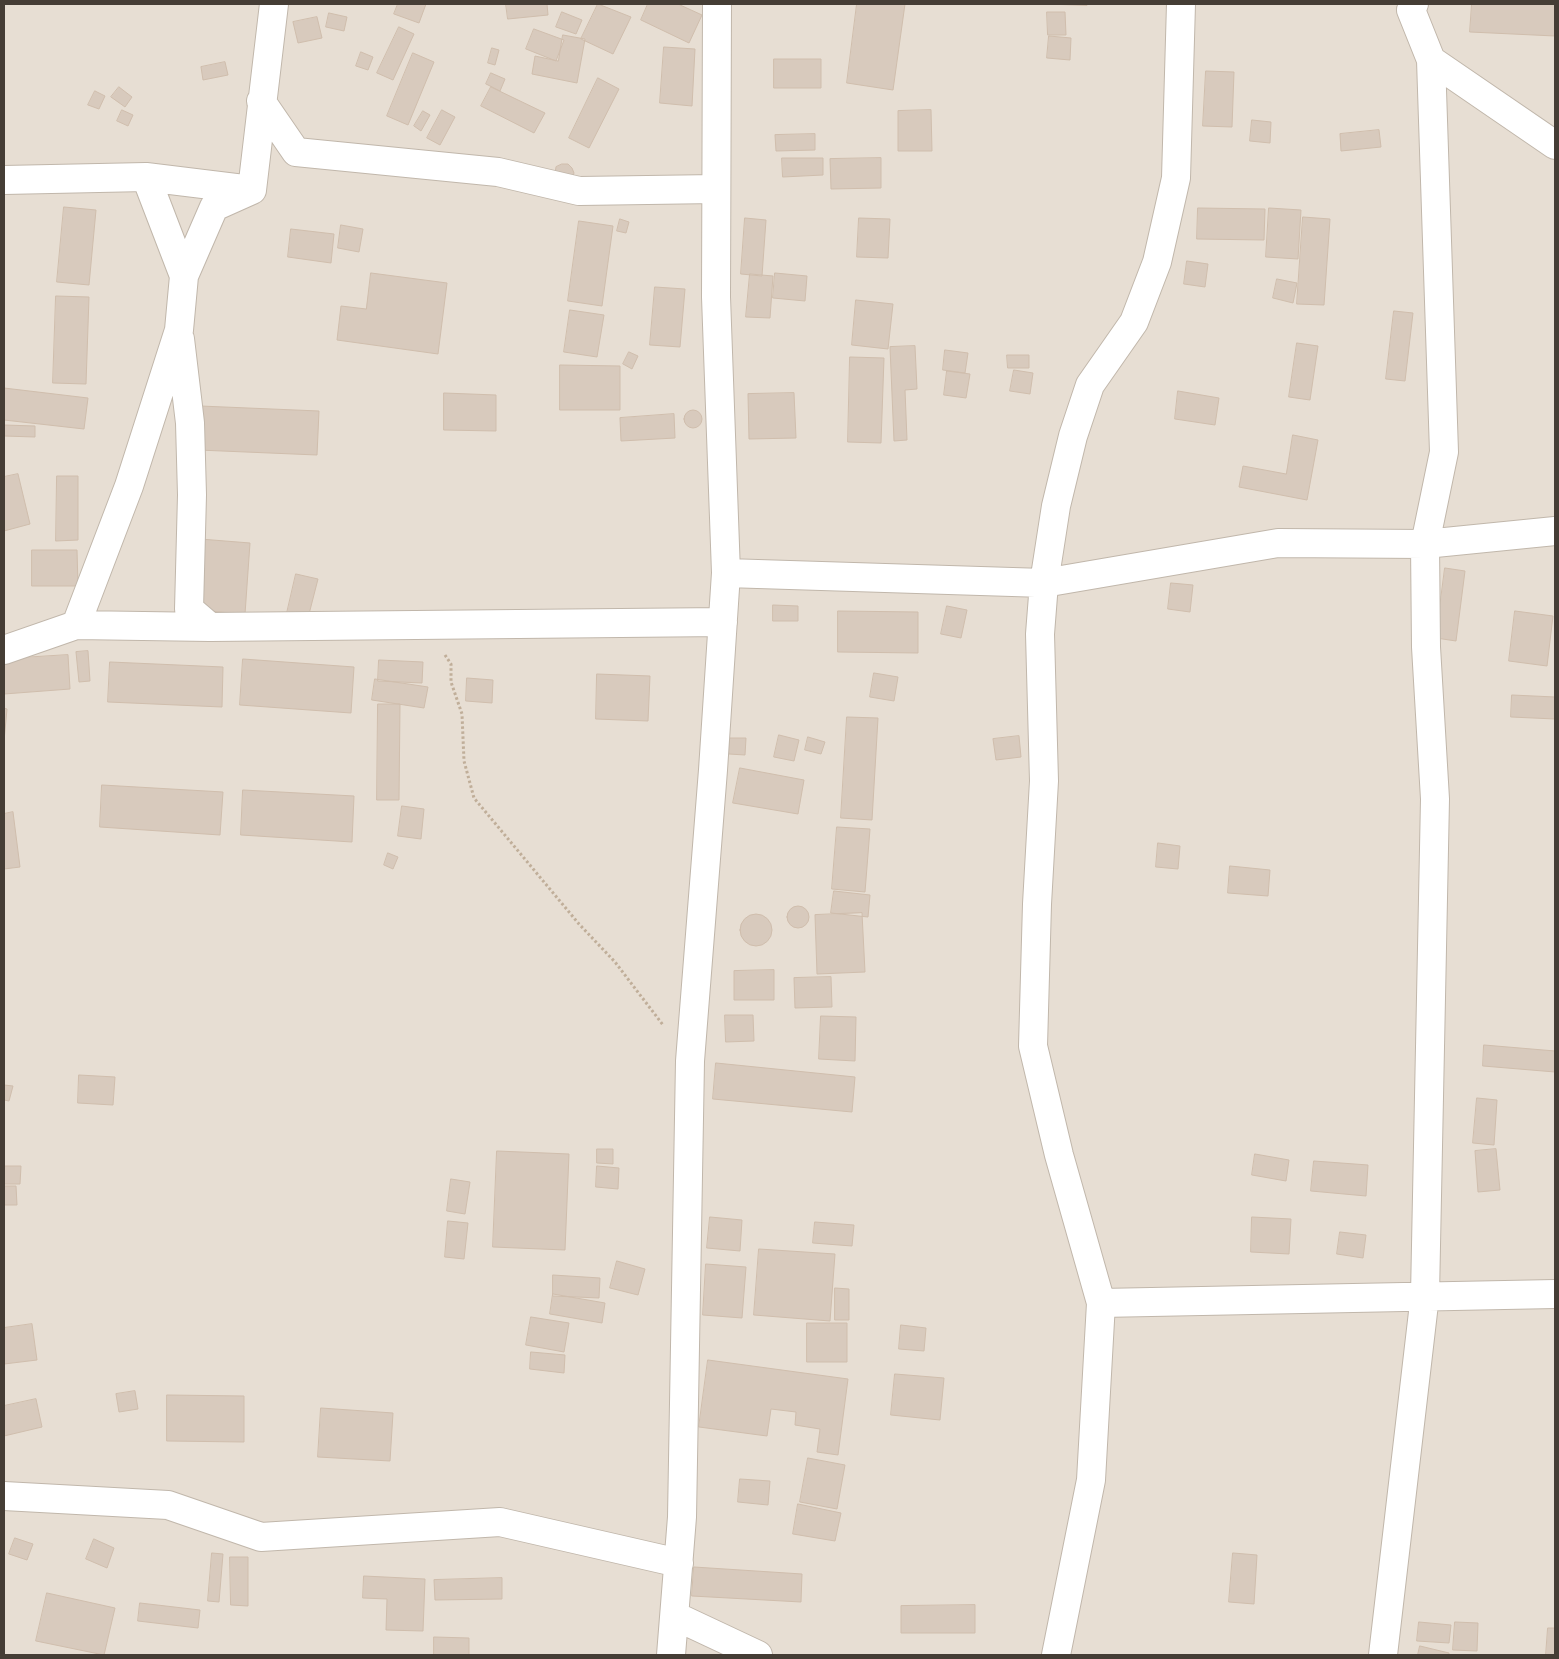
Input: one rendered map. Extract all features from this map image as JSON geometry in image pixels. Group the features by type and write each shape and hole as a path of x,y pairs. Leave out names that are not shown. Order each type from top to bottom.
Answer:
{"street":[{"path":"252,190 261,101 274,4"},
{"path":"672,1655 682,1507 690,1061 726,573 716,297 718,4"},
{"path":"1056,1655 1091,1480 1102,1304 1059,1155 1033,1046 1037,904 1044,781 1040,634 1044,584 1056,506 1073,436 1090,385 1134,322 1157,262 1176,178 1181,4"},
{"path":"1383,1655 1425,1295 1435,799 1426,648 1424,544 1444,452 1431,60 1412,10 1414,4"},
{"path":"1431,60 1555,145"},
{"path":"261,101 296,152 498,172 579,191 716,189"},
{"path":"4,180 146,177 252,190"},
{"path":"146,177 184,276"},
{"path":"210,627 189,609 192,495 190,423 179,330 184,276 214,207 252,190"},
{"path":"76,625 129,486 179,330"},
{"path":"726,573 1044,584 1278,543 1424,544 1555,531"},
{"path":"4,650 76,625 210,627 723,622"},
{"path":"1102,1304 1425,1295 1555,1294"},
{"path":"4,1496 168,1505 261,1537 500,1522 678,1563"},
{"path":"675,1616 711,1655"},
{"path":"675,1616 758,1655"}],"path":[{"path":"426,624 451,664 451,682 462,714 464,761 474,798 580,924 615,962 690,1061"}],"shaded area":[{"path":"4,4 1555,4 1555,1655 4,1655"}],"building":[{"path":"398,4 426,4 419,23 394,14"},
{"path":"506,4 547,4 548,15 508,19"},
{"path":"598,4 631,17 613,54 581,39"},
{"path":"648,4 678,4 702,15 689,43 641,20"},
{"path":"857,4 905,4 893,90 847,83"},
{"path":"1047,4 1087,4 1087,5"},
{"path":"1472,4 1555,4 1555,36 1470,32"},
{"path":"562,12 582,20 576,34 556,27"},
{"path":"1047,12 1065,12 1066,35 1048,35"},
{"path":"329,13 347,17 344,31 326,27"},
{"path":"317,17 322,38 298,43 293,22"},
{"path":"399,27 414,34 393,80 377,73"},
{"path":"534,29 564,40 556,61 526,49"},
{"path":"563,35 585,39 577,83 532,74 535,56 558,61"},
{"path":"1049,36 1071,38 1070,60 1047,58"},
{"path":"664,47 695,49 692,106 660,103"},
{"path":"492,48 499,50 495,65 488,63"},
{"path":"361,52 373,57 368,70 356,66"},
{"path":"413,53 434,62 408,125 387,116"},
{"path":"774,59 821,59 821,88 774,88"},
{"path":"225,62 228,75 203,80 201,67"},
{"path":"1206,71 1234,72 1232,127 1203,126"},
{"path":"491,73 505,79 500,91 486,84"},
{"path":"598,78 619,89 589,148 569,138"},
{"path":"119,87 132,97 125,107 111,97"},
{"path":"491,87 545,113 534,133 481,106"},
{"path":"95,91 105,96 99,109 88,105"},
{"path":"122,110 133,115 128,126 117,121"},
{"path":"442,110 455,117 440,145 427,138"},
{"path":"931,110 932,151 898,151 898,111"},
{"path":"423,111 430,115 421,131 414,126"},
{"path":"1252,120 1271,122 1270,143 1250,141"},
{"path":"1379,130 1381,147 1341,151 1340,134"},
{"path":"815,134 815,150 776,151 775,135"},
{"path":"782,158 823,158 823,175 783,177"},
{"path":"881,158 881,188 831,189 830,159"},
{"path":"568,164 572,168 574,173 572,179 555,173 556,167"},
{"path":"64,207 96,210 89,285 57,282"},
{"path":"1198,208 1265,209 1264,240 1197,239"},
{"path":"1269,208 1301,210 1298,259 1266,257"},
{"path":"1303,217 1330,219 1324,305 1297,304"},
{"path":"745,218 766,220 762,276 741,274"},
{"path":"859,218 890,219 888,258 857,257"},
{"path":"620,219 629,222 626,233 617,231"},
{"path":"579,221 613,226 602,306 568,301"},
{"path":"341,225 363,229 359,252 338,248"},
{"path":"291,229 334,234 331,263 288,257"},
{"path":"1187,261 1208,264 1205,287 1184,284"},
{"path":"371,273 447,283 438,354 337,340 341,306 366,309"},
{"path":"775,273 807,276 805,301 773,298"},
{"path":"750,274 773,276 770,318 746,317"},
{"path":"1277,279 1297,283 1293,303 1273,298"},
{"path":"655,287 685,289 680,347 650,345"},
{"path":"56,296 89,297 86,384 53,383"},
{"path":"856,300 893,304 888,349 852,345"},
{"path":"570,310 604,315 597,357 564,352"},
{"path":"1394,311 1413,313 1405,381 1386,379"},
{"path":"1297,343 1318,346 1310,400 1289,397"},
{"path":"915,346 917,389 905,390 907,440 894,441 890,347"},
{"path":"945,350 968,353 965,373 943,370"},
{"path":"629,352 638,356 632,369 623,364"},
{"path":"1007,355 1029,355 1029,368 1008,368"},
{"path":"850,357 884,358 881,443 848,442"},
{"path":"560,365 620,366 620,410 560,410"},
{"path":"1014,370 1033,373 1030,394 1010,391"},
{"path":"947,371 970,374 966,398 944,395"},
{"path":"4,388 88,398 84,429 4,420"},
{"path":"1178,391 1219,398 1215,425 1175,419"},
{"path":"444,393 496,395 496,431 444,430"},
{"path":"794,393 796,438 749,439 748,394"},
{"path":"200,406 319,411 317,455 198,450"},
{"path":"693,410 701,415 702,419 697,427 693,428 685,423 684,419 689,411"},
{"path":"674,414 675,438 621,441 620,418"},
{"path":"4,425 35,426 35,437 4,436"},
{"path":"1293,435 1318,440 1307,500 1239,487 1243,466 1286,474"},
{"path":"18,474 30,524 4,531 4,477"},
{"path":"57,476 78,476 78,540 56,541"},
{"path":"200,539 250,543 245,614 195,610"},
{"path":"32,550 77,550 78,586 32,586"},
{"path":"1445,568 1465,571 1456,641 1436,638"},
{"path":"296,574 318,579 308,618 287,613"},
{"path":"1171,583 1193,585 1190,612 1168,609"},
{"path":"773,605 798,606 798,621 773,621"},
{"path":"947,606 967,610 961,638 941,634"},
{"path":"838,611 918,612 918,653 838,652"},
{"path":"1515,611 1553,616 1547,666 1509,661"},
{"path":"88,651 90,681 79,682 76,652"},
{"path":"68,655 70,689 4,694 4,659"},
{"path":"243,659 354,667 351,713 240,705"},
{"path":"379,660 423,662 422,683 378,681"},
{"path":"110,662 223,667 222,707 108,702"},
{"path":"874,673 898,677 894,701 870,697"},
{"path":"597,674 650,676 648,721 596,719"},
{"path":"467,678 493,680 492,703 466,701"},
{"path":"375,679 428,687 424,708 372,700"},
{"path":"1512,695 1555,697 1555,719 1511,717"},
{"path":"378,704 400,704 399,800 377,800"},
{"path":"4,708 7,709 4,741"},
{"path":"847,717 878,718 872,820 841,818"},
{"path":"779,735 799,740 794,761 774,757"},
{"path":"1019,736 1021,757 996,760 993,739"},
{"path":"808,737 825,742 821,754 805,750"},
{"path":"730,738 746,738 745,755 729,754"},
{"path":"740,768 804,780 798,814 733,803"},
{"path":"102,785 223,792 220,835 100,827"},
{"path":"243,790 354,796 352,842 241,835"},
{"path":"402,806 424,809 421,839 398,836"},
{"path":"13,812 20,867 4,869 4,814"},
{"path":"837,827 870,829 865,892 832,889"},
{"path":"1158,843 1180,846 1178,869 1156,867"},
{"path":"388,853 398,857 393,869 384,865"},
{"path":"1230,866 1270,870 1268,896 1228,893"},
{"path":"834,891 870,895 868,917 831,913"},
{"path":"798,906 806,909 809,917 806,925 798,928 790,925 787,917 790,909"},
{"path":"862,913 865,972 817,974 815,915"},
{"path":"756,914 767,919 772,930 767,941 756,946 745,941 740,930 745,919"},
{"path":"774,970 774,1000 734,1000 734,971"},
{"path":"831,977 832,1007 795,1008 794,978"},
{"path":"725,1015 753,1015 754,1041 726,1042"},
{"path":"821,1016 856,1017 855,1061 819,1059"},
{"path":"1484,1045 1555,1051 1555,1072 1483,1066"},
{"path":"716,1063 855,1077 852,1112 713,1099"},
{"path":"79,1075 115,1077 113,1105 78,1103"},
{"path":"4,1085 13,1086 9,1101 4,1100"},
{"path":"1477,1098 1497,1100 1494,1145 1473,1143"},
{"path":"597,1149 613,1149 613,1164 597,1163"},
{"path":"1496,1149 1500,1190 1478,1192 1475,1151"},
{"path":"497,1151 569,1154 565,1250 493,1247"},
{"path":"1255,1154 1289,1160 1286,1181 1252,1175"},
{"path":"1314,1161 1368,1165 1366,1196 1311,1191"},
{"path":"4,1166 21,1166 20,1184 4,1184"},
{"path":"597,1166 619,1168 618,1189 596,1187"},
{"path":"451,1179 470,1182 465,1214 447,1211"},
{"path":"4,1186 16,1186 17,1205 4,1205"},
{"path":"710,1217 742,1220 740,1251 707,1248"},
{"path":"1252,1217 1291,1219 1289,1254 1251,1252"},
{"path":"448,1221 468,1223 464,1259 445,1257"},
{"path":"815,1222 854,1225 852,1246 813,1243"},
{"path":"1340,1232 1366,1235 1363,1258 1337,1254"},
{"path":"759,1249 835,1254 830,1321 754,1315"},
{"path":"617,1261 645,1269 638,1295 610,1288"},
{"path":"706,1264 746,1267 742,1318 703,1315"},
{"path":"553,1275 600,1278 599,1298 553,1296"},
{"path":"835,1288 849,1289 849,1320 835,1320"},
{"path":"553,1294 605,1303 602,1323 550,1314"},
{"path":"531,1317 569,1323 564,1352 526,1345"},
{"path":"807,1323 847,1323 847,1362 807,1362"},
{"path":"32,1324 37,1360 4,1364 4,1328"},
{"path":"901,1325 926,1328 924,1351 899,1349"},
{"path":"531,1352 565,1355 564,1373 530,1369"},
{"path":"708,1360 848,1379 838,1455 817,1452 820,1429 795,1425 796,1412 771,1409 767,1436 699,1427"},
{"path":"895,1374 944,1378 940,1420 891,1415"},
{"path":"135,1391 138,1409 119,1412 116,1394"},
{"path":"167,1395 244,1396 244,1442 167,1441"},
{"path":"36,1399 42,1427 4,1436 4,1406"},
{"path":"321,1408 393,1413 390,1461 318,1457"},
{"path":"808,1458 845,1465 837,1509 800,1502"},
{"path":"740,1479 770,1481 768,1505 738,1502"},
{"path":"798,1504 841,1513 835,1541 793,1534"},
{"path":"15,1538 33,1544 27,1560 9,1554"},
{"path":"94,1539 114,1548 107,1568 86,1559"},
{"path":"212,1553 223,1554 219,1602 208,1601"},
{"path":"1233,1553 1257,1555 1254,1604 1229,1602"},
{"path":"230,1557 248,1557 248,1606 231,1605"},
{"path":"694,1567 802,1574 801,1602 692,1596"},
{"path":"364,1576 425,1579 423,1631 386,1630 387,1599 363,1598"},
{"path":"502,1578 502,1599 435,1600 434,1580"},
{"path":"47,1593 115,1608 104,1655 36,1641"},
{"path":"140,1603 200,1610 198,1628 138,1621"},
{"path":"975,1605 975,1633 901,1633 901,1606"},
{"path":"1419,1622 1451,1625 1449,1643 1417,1641"},
{"path":"1455,1622 1478,1623 1477,1651 1453,1650"},
{"path":"1548,1628 1555,1628 1555,1655 1546,1655"},
{"path":"434,1637 469,1638 469,1655 434,1655"},
{"path":"1420,1646 1449,1653 1449,1655 1418,1655"}]}
